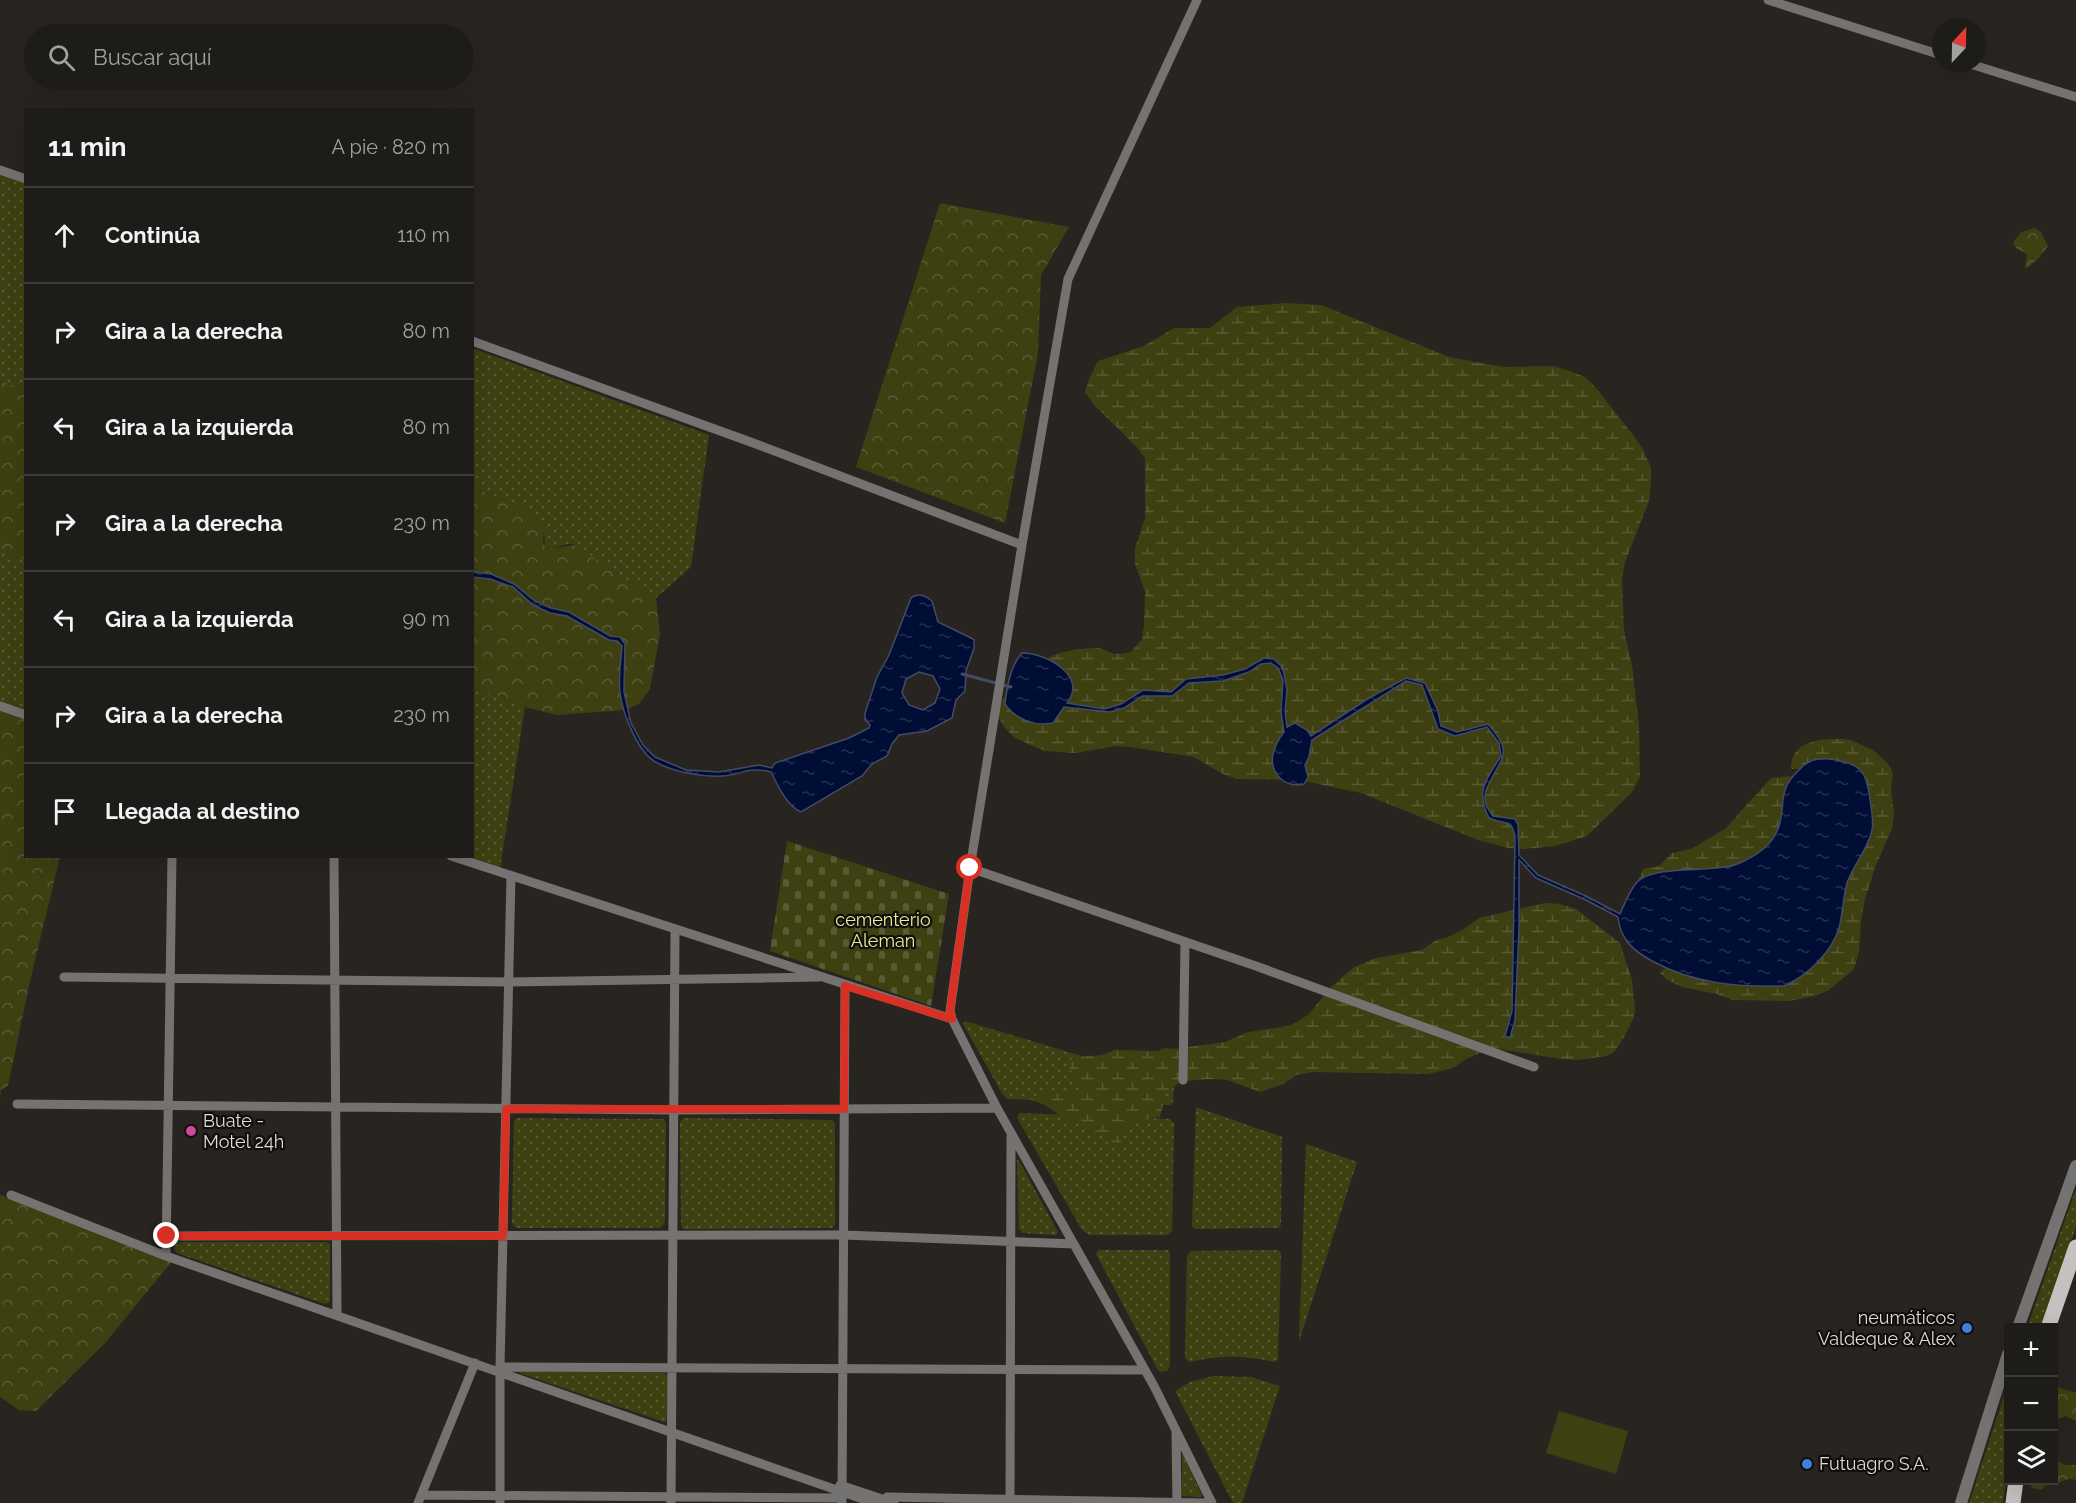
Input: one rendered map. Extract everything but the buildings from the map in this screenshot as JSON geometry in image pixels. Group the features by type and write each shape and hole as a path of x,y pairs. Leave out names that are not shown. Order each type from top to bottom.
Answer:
{"main road":[{"path":"2050,1323 2076,1247"},
{"path":"2013,1503 2015,1485"}],"street":[{"path":"1197,0 1068,279 999,684 950,1011 996,1108 1145,1370 1212,1503"},
{"path":"1768,0 1932,52"},
{"path":"1986,69 2076,97"},
{"path":"0,170 24,178"},
{"path":"474,342 746,440 1022,545"},
{"path":"0,706 24,714"},
{"path":"166,1256 172,858"},
{"path":"334,858 337,1314"},
{"path":"457,858 675,931 952,1019"},
{"path":"970,868 1534,1067"},
{"path":"500,1499 511,876"},
{"path":"671,1500 675,931"},
{"path":"1183,1080 1185,942"},
{"path":"64,977 508,982 819,977"},
{"path":"842,1495 845,986"},
{"path":"17,1104 674,1110 996,1108"},
{"path":"1010,1501 1011,1135"},
{"path":"2020,1323 2076,1166"},
{"path":"11,1195 166,1256 519,1375 842,1495"},
{"path":"167,1236 844,1235 1074,1244"},
{"path":"475,1362 419,1499 671,1500 842,1495 894,1503"},
{"path":"1961,1503 2004,1367"},
{"path":"502,1371 672,1368 1145,1370"},
{"path":"1176,1430 1178,1503"},
{"path":"875,1500 1205,1503"}],"green space":[{"path":"0,174 24,183 24,389 0,381"},
{"path":"940,203 1069,227 1041,275 1038,353 1005,523 856,467"},
{"path":"2035,228 2041,232 2048,246 2027,268 2025,267 2027,254 2017,249 2013,243 2021,232"},
{"path":"1286,303 1321,305 1449,357 1503,367 1553,366 1585,377 1597,389 1643,449 1651,468 1649,501 1625,562 1622,578 1624,631 1632,665 1639,726 1640,777 1632,792 1587,836 1555,846 1509,848 1478,840 1361,793 1299,780 1236,779 1194,757 1117,746 1075,753 1044,751 1015,738 997,715 1009,690 1018,679 1040,662 1066,651 1080,649 1099,648 1117,654 1131,652 1142,639 1145,592 1135,564 1135,548 1145,518 1145,458 1136,446 1094,405 1085,392 1098,361 1144,346 1174,328 1210,328 1237,307"},
{"path":"474,349 709,435 691,567 656,598 604,566 578,545 545,547 544,531 533,512 474,487"},
{"path":"0,381 24,389 24,559 0,551"},
{"path":"474,488 533,512 544,531 545,547 578,545 604,566 656,598 660,634 650,689 639,704 625,710 557,715 525,707 474,687"},
{"path":"0,551 24,559 24,712 0,703"},
{"path":"474,687 525,707 500,869 466,858 474,858"},
{"path":"0,709 24,718 24,858 60,858 8,1086 1,1090 0,1099"},
{"path":"1826,739 1844,739 1873,750 1889,765 1893,773 1892,828 1865,899 1859,952 1854,969 1829,990 1815,996 1789,1001 1733,1000 1717,994 1682,987 1666,979 1660,973 1665,968 1709,981 1753,986 1784,986 1811,968 1833,943 1847,883 1872,831 1867,780 1822,759 1799,769 1791,769 1792,759 1802,746"},
{"path":"1793,776 1785,791 1778,830 1761,852 1746,861 1729,866 1673,872 1638,881 1643,869 1659,866 1672,853 1691,849 1725,829 1771,778"},
{"name":"cementerio Aleman","path":"787,841 949,894 931,1006 770,951"},
{"path":"1545,903 1560,904 1576,909 1620,943 1632,980 1635,1010 1623,1039 1614,1052 1606,1056 1578,1060 1561,1059 1492,1048 1466,1059 1453,1068 1428,1074 1313,1072 1297,1075 1283,1084 1260,1092 1227,1080 1185,1081 1177,1084 1166,1094 1160,1117 1126,1125 1122,1132 1120,1148 1099,1133 1065,1119 1045,1105 1029,1099 1039,1095 1077,1091 1081,1084 1070,1069 1070,1060 1077,1057 1102,1055 1115,1050 1157,1051 1165,1048 1174,1049 1225,1042 1248,1032 1289,1026 1308,1015 1330,988 1354,967 1376,958 1422,950 1436,940 1464,929 1479,918"},
{"path":"965,1021 1171,1083 1174,1085 1173,1102 1170,1105 1008,1099 1003,1095 963,1024"},
{"path":"1196,1107 1282,1137 1281,1225 1278,1228 1195,1229 1192,1226"},
{"path":"1019,1113 1170,1119 1174,1123 1172,1231 1168,1235 1089,1235 1082,1230 1017,1118"},
{"path":"516,1118 663,1119 666,1122 665,1222 660,1228 516,1228 512,1223 514,1122"},
{"path":"683,1118 832,1120 835,1123 835,1225 832,1228 683,1229 681,1224 680,1123"},
{"path":"1306,1144 1357,1162 1299,1342"},
{"path":"1018,1159 1058,1232 1056,1235 1022,1233 1019,1229"},
{"path":"2076,1189 2076,1227 2042,1323 2029,1323"},
{"path":"0,1195 172,1261 106,1342 36,1411 19,1410 0,1397"},
{"path":"175,1242 326,1242 330,1244 330,1302 325,1304 177,1253 174,1249"},
{"path":"1098,1250 1168,1250 1170,1253 1170,1365 1168,1370 1162,1372 1158,1370 1096,1254"},
{"path":"1279,1250 1281,1254 1278,1359 1275,1362 1242,1357 1222,1357 1189,1362 1185,1358 1187,1255 1192,1251"},
{"path":"520,1371 665,1373 668,1376 667,1420 664,1422 519,1373"},
{"path":"1213,1376 1251,1377 1280,1386 1242,1503 1233,1503 1175,1391 1190,1382"},
{"path":"2058,1387 2076,1393 2076,1421 2066,1416 2058,1419"},
{"path":"2004,1395 2005,1485 2003,1503 1969,1503"},
{"path":"1559,1411 1628,1431 1616,1474 1546,1453"},
{"path":"1182,1453 1202,1495 1202,1497 1182,1496"},
{"path":"2058,1461 2065,1465 2076,1465 2076,1480 2058,1484"},
{"path":"2031,1485 2046,1485 2042,1490 2032,1488"}],"water":[{"path":"474,572 491,574 514,584 535,601 569,612 610,636 620,637 625,644 624,692 631,723 643,745 655,757 686,770 719,772 759,765 772,768 775,763 849,738 869,728 870,725 865,720 865,713 877,677 889,655 911,598 916,595 922,595 932,601 938,622 974,640 974,648 966,671 965,691 956,700 952,718 927,731 899,735 887,756 872,764 862,776 801,812 787,800 771,772 756,770 722,776 705,776 678,771 654,761 636,740 621,700 619,675 622,646 617,641 609,640 567,616 550,613 533,605 513,587 490,579 474,577","holes":["919,672 933,676 940,689 935,703 923,710 909,705 902,693 906,679"]},
{"path":"1022,653 1043,657 1069,675 1072,693 1067,703 1104,709 1121,704 1143,690 1171,692 1186,679 1223,675 1245,669 1264,658 1274,659 1284,673 1287,690 1285,711 1287,727 1295,723 1307,730 1311,736 1369,698 1406,678 1425,683 1438,711 1441,726 1457,732 1488,724 1501,742 1503,755 1486,790 1485,802 1493,816 1515,819 1518,825 1519,855 1538,875 1620,914 1634,885 1646,876 1672,871 1731,866 1758,853 1772,840 1778,829 1784,792 1791,779 1800,768 1814,760 1838,761 1851,764 1861,770 1869,792 1873,818 1872,830 1847,883 1839,928 1831,946 1810,970 1784,986 1717,983 1669,969 1647,958 1625,939 1618,917 1536,878 1519,860 1515,1020 1510,1038 1505,1036 1512,1011 1515,839 1514,832 1508,823 1489,818 1485,809 1484,786 1501,756 1499,743 1487,727 1455,736 1438,729 1422,685 1406,681 1312,740 1305,765 1308,777 1304,784 1298,785 1284,781 1276,774 1272,762 1274,750 1284,732 1281,712 1283,680 1278,668 1271,663 1261,664 1249,672 1223,681 1189,683 1172,696 1142,696 1124,708 1110,712 1064,707 1053,723 1039,724 1020,718 1005,704 1012,670"}],"waterway":[{"path":"962,674 1011,687"}],"place":[{"name":"Buate - Motel 24h","path":"191,1131"},
{"name":"neumáticos Valdeque & Alex","path":"1967,1328"},
{"name":"Futuagro S.A.","path":"1807,1464"}],"route":[{"path":"167,1236 503,1236 506,1109 844,1109 845,986 952,1019 950,1011 970,868"}]}
